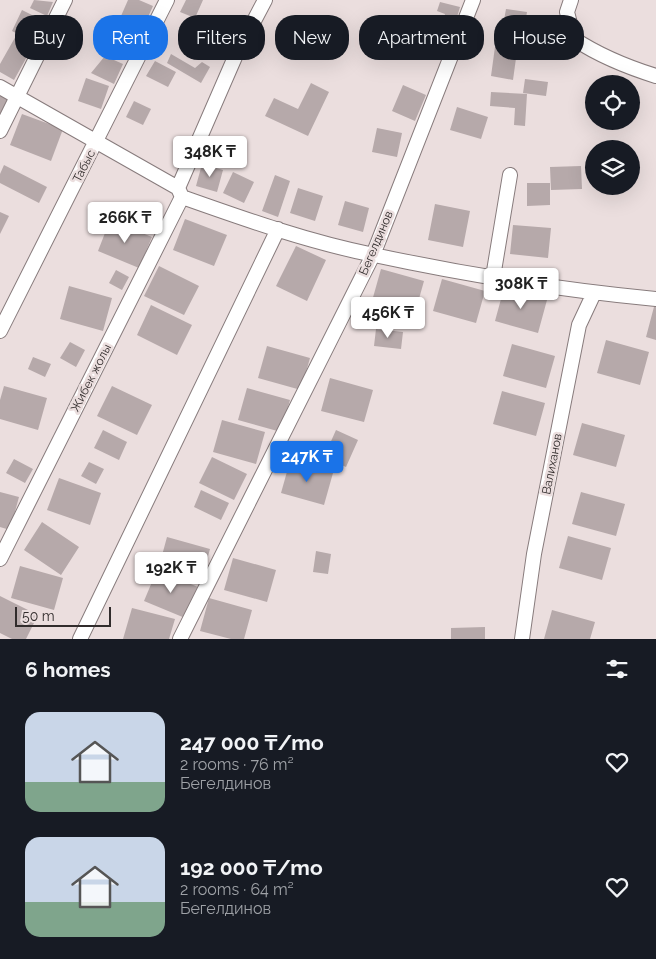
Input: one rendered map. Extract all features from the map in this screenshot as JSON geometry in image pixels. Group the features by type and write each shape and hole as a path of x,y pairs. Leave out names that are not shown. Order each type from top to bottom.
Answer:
{"street":[{"path":"0,131 65,0"},
{"name":"Табыс","path":"0,331 167,0"},
{"name":"Жибек жолы","path":"0,559 180,192 235,57 265,0"},
{"name":"Бегелдинов","path":"180,639 373,255 473,0"},
{"path":"571,0 567,12 574,39 624,66 656,76"},
{"path":"0,87 19,96 180,192 278,229 373,255 493,277 594,293 656,300"},
{"path":"493,277 510,175"},
{"path":"80,639 278,229"},
{"name":"Валиханов","path":"522,639 534,554 579,326 594,293"}],"building":[{"path":"34,0 53,2 47,15 30,8"},
{"path":"128,0 139,0 153,6 149,15 121,15"},
{"path":"186,0 203,0 196,15 188,15 180,12"},
{"path":"440,2 460,7 458,15 445,15 437,11"},
{"path":"506,9 527,12 526,15 505,15"},
{"path":"22,10 32,15 20,15"},
{"path":"15,38 15,60 25,60 14,80 0,72 0,64"},
{"path":"171,54 178,60 195,68 202,62 210,67 201,83 167,63"},
{"path":"494,54 494,60 516,60 513,80 491,76"},
{"path":"102,60 114,60 123,64 114,84 91,73"},
{"path":"155,61 176,72 168,87 146,76"},
{"path":"86,78 109,86 101,109 78,101"},
{"path":"525,79 548,82 546,96 523,93"},
{"path":"311,83 329,92 308,136 265,116 274,98 298,109"},
{"path":"403,85 426,95 415,121 392,111"},
{"path":"491,92 527,94 525,126 514,125 515,108 490,106"},
{"path":"0,95 13,103 0,124"},
{"path":"134,101 151,109 143,125 126,117"},
{"path":"457,107 488,117 481,139 450,130"},
{"path":"22,114 63,129 51,161 10,145"},
{"path":"377,128 402,133 397,157 372,152"},
{"path":"202,164 223,170 217,192 196,186"},
{"path":"4,165 47,187 39,203 0,183 0,174"},
{"path":"581,166 582,189 551,190 550,167"},
{"path":"233,172 254,182 244,203 223,193"},
{"path":"275,175 290,181 278,217 262,211"},
{"path":"527,183 550,183 550,205 527,206"},
{"path":"298,188 323,196 315,221 290,213"},
{"path":"345,201 369,208 363,232 338,225"},
{"path":"435,204 470,211 463,247 428,240"},
{"path":"0,212 9,216 0,234"},
{"path":"185,219 227,235 214,266 173,250"},
{"path":"110,220 152,237 139,268 98,251"},
{"path":"513,225 551,228 548,258 510,254"},
{"path":"296,246 326,260 307,301 276,286"},
{"path":"159,266 199,286 184,315 144,296"},
{"path":"381,269 424,281 415,313 372,301"},
{"path":"116,270 129,277 122,290 109,283"},
{"path":"442,279 485,291 476,323 433,311"},
{"path":"69,286 112,298 103,331 60,319"},
{"path":"504,288 547,300 538,333 495,321"},
{"path":"656,303 656,340 646,337"},
{"path":"151,305 192,325 177,355 137,335"},
{"path":"376,329 403,332 401,349 374,346"},
{"path":"606,340 649,352 640,385 597,373"},
{"path":"70,342 85,350 76,367 60,358"},
{"path":"512,344 555,356 546,388 503,376"},
{"path":"267,346 310,358 301,390 258,378"},
{"path":"33,357 51,364 45,377 28,369"},
{"path":"330,378 373,390 364,422 321,411"},
{"path":"4,386 47,398 38,430 0,419 0,400"},
{"path":"112,386 152,405 137,435 97,416"},
{"path":"247,388 290,400 281,432 238,420"},
{"path":"502,391 545,403 536,436 493,424"},
{"path":"222,420 265,432 256,464 213,452"},
{"path":"582,423 625,435 616,467 573,455"},
{"path":"103,430 127,442 119,460 94,448"},
{"path":"336,430 358,440 346,467 324,457"},
{"path":"212,457 247,474 234,500 199,483"},
{"path":"14,459 33,469 25,483 6,473"},
{"path":"290,461 333,473 324,505 281,493"},
{"path":"89,462 104,469 96,484 81,476"},
{"path":"59,478 101,493 90,525 47,510"},
{"path":"201,490 229,503 221,520 194,507"},
{"path":"0,492 19,497 10,530 0,527"},
{"path":"581,492 625,504 616,536 572,524"},
{"path":"42,522 79,547 61,575 24,550"},
{"path":"568,536 611,548 602,580 559,568"},
{"path":"167,537 210,549 201,582 158,570"},
{"path":"316,551 331,554 328,574 313,572"},
{"path":"233,558 276,570 267,602 224,590"},
{"path":"20,566 63,578 54,610 11,598"},
{"path":"157,570 198,587 185,618 144,601"},
{"path":"0,596 38,615 26,639 12,639 0,633"},
{"path":"209,598 252,610 244,639 231,639 200,631"},
{"path":"132,608 175,619 169,639 123,639"},
{"path":"552,610 595,622 590,639 544,639"},
{"path":"485,627 485,639 451,639 451,628"}]}
